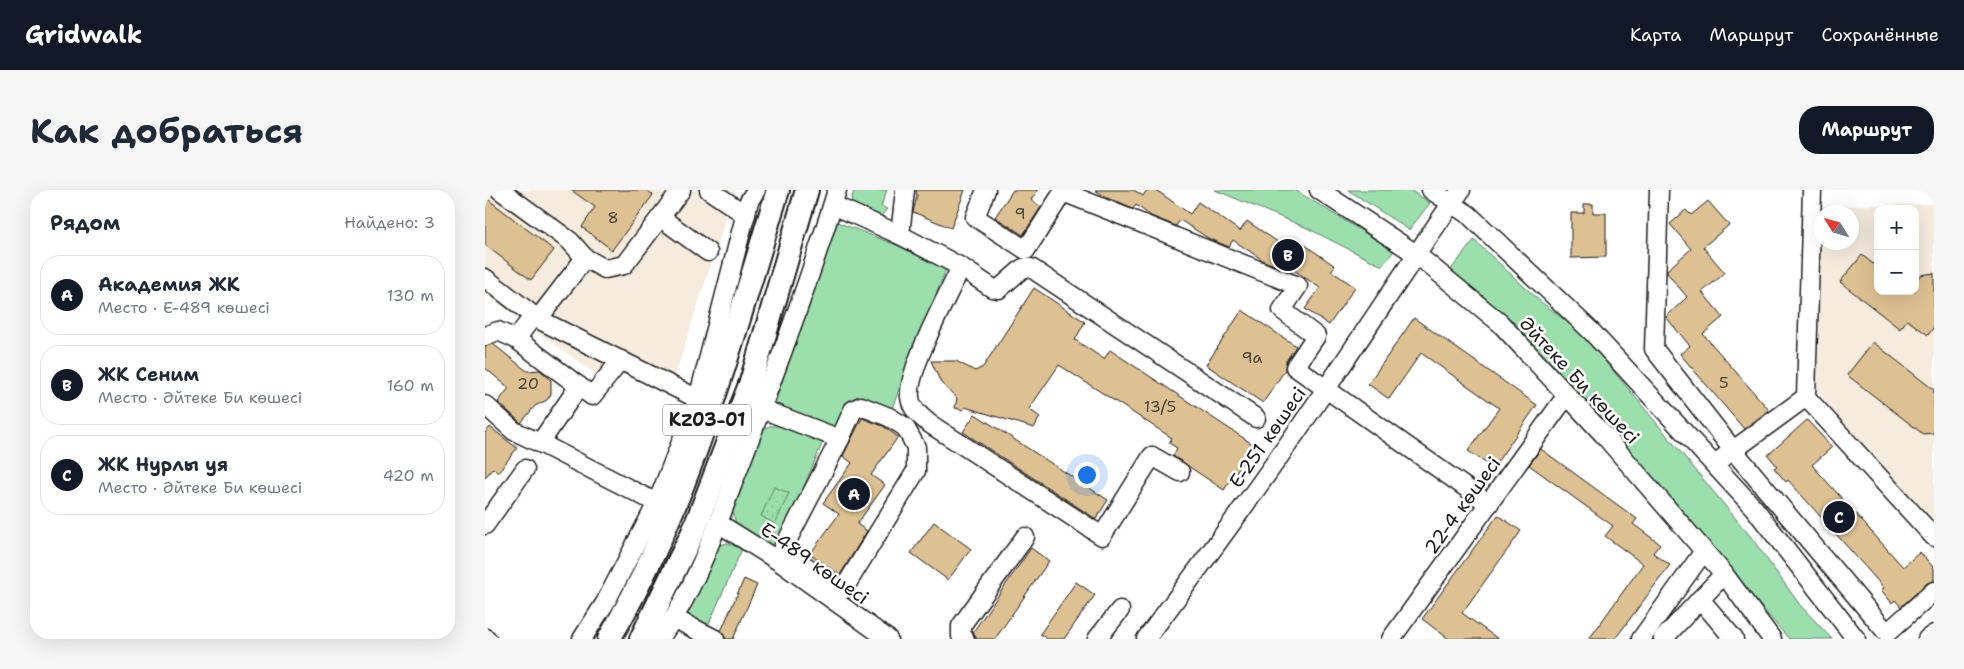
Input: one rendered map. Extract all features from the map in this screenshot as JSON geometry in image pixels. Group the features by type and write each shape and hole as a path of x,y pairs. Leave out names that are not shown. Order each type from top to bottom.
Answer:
{"main road":[{"name":"KZ03-01","path":"609,639 666,526 711,412 777,190"},
{"name":"KZ03-01","path":"641,639 693,532 751,382 807,190"}],"street":[{"path":"500,190 570,241 585,258 605,269 624,265 681,190"},
{"path":"709,190 746,215"},
{"path":"582,639 605,602 657,503 697,399 749,201 756,190"},
{"path":"900,235 905,190"},
{"path":"986,190 975,217 1025,250 1063,192 1298,286 1282,310 1316,336 1295,367 1489,504"},
{"name":"Әйтеке Би көшесі","path":"1319,190 1416,254 1500,323 1567,395 1724,574 1772,639"},
{"name":"Әйтеке Би көшесі","path":"1431,190 1457,197 1469,215 1591,331 1716,464 1754,508 1856,639"},
{"path":"1659,190 1654,349 1733,450 1885,636 1934,591"},
{"path":"1812,190 1806,397 1934,537"},
{"path":"659,639 675,619 718,523 762,409 835,197 900,235 961,267 992,288 999,289 1023,268 1031,268 1256,418"},
{"name":"Е-251 көшесі","path":"1147,639 1236,519 1416,254 1457,197"},
{"path":"668,223 708,252"},
{"path":"516,339 585,258"},
{"path":"961,267 925,342 914,376 909,397 915,411 930,424 1103,536 1152,456 1180,472"},
{"path":"485,278 536,317 697,399"},
{"path":"485,336 499,332 516,339 592,396 621,360"},
{"path":"540,443 579,386"},
{"name":"22-4 көшесі","path":"1391,639 1567,395"},
{"path":"1716,464 1806,397"},
{"path":"485,405 514,431 657,503"},
{"path":"779,556 840,439 853,410 861,406 889,417 905,427 916,446 916,471 839,596"},
{"path":"762,409 840,439"},
{"path":"485,525 525,470"},
{"name":"Е-489 көшесі","path":"718,523 779,556 839,596 888,639"},
{"path":"965,639 961,636 961,626 1025,537"},
{"path":"1641,639 1704,551"},
{"path":"1663,639 1724,574"},
{"path":"1700,599 1734,639"},
{"path":"1097,639 1120,610"},
{"path":"675,619 715,639"},
{"path":"1840,620 1841,639"},
{"path":"1927,639 1934,634"}],"shaded area":[{"path":"485,190 735,190 669,394 611,362 601,378 485,294"},
{"path":"1934,204 1934,526 1817,391 1820,250 1859,250 1859,205 1874,205 1874,295 1919,295 1919,205 1878,205"}],"green space":[{"path":"854,190 887,190 881,206 887,209 879,219 850,205"},
{"path":"1215,190 1295,190 1394,251 1382,266 1307,228"},
{"path":"1348,190 1410,190 1430,203 1409,230"},
{"path":"837,222 896,245 946,269 892,408 861,402 837,433 777,410 775,404 831,223"},
{"path":"1474,240 1541,302 1582,333 1751,537 1800,605 1832,639 1789,639 1558,371 1475,293 1449,272"},
{"path":"769,426 785,426 824,439 777,551 736,524 732,509 762,430"},
{"path":"774,487 789,493 775,524 761,516"},
{"path":"727,543 742,549 707,628 686,618 685,609 717,546"}],"building":[{"path":"571,190 647,190 653,195 612,250 582,227 595,207"},
{"path":"916,190 965,190 951,228 913,212 917,196"},
{"path":"1013,190 1038,190 1031,200 1041,207 1023,235 995,217"},
{"path":"1095,190 1134,190 1143,196 1147,190 1156,190 1190,214 1198,202 1240,231 1247,221 1288,249 1295,238 1335,266 1331,271 1355,287 1329,325 1305,309 1320,288 1278,259 1274,265 1264,261 1233,240 1229,247 1208,238 1180,220 1176,226 1151,216 1136,205 1133,209 1107,198"},
{"path":"485,197 554,250 531,280 485,245"},
{"path":"1708,201 1729,225 1703,247 1725,273 1702,292 1723,317 1703,334 1769,410 1744,429 1680,354 1690,346 1666,317 1687,297 1667,273 1667,270 1691,249 1670,224 1686,210 1691,215"},
{"path":"1584,204 1593,204 1593,213 1606,213 1606,257 1571,258 1571,213 1584,213"},
{"path":"1862,255 1874,265 1874,295 1919,295 1919,277 1921,275 1934,273 1934,327 1928,335 1907,320 1900,329 1840,282"},
{"path":"1034,288 1085,322 1075,340 1104,359 1110,350 1254,445 1224,490 1173,456 1177,448 1169,443 1172,438 1059,365 1029,409 1040,417 1034,428 965,407 963,410 955,408 957,398 941,383 931,361 956,361 975,371 983,367"},
{"path":"1242,310 1296,346 1286,361 1285,370 1263,403 1206,365"},
{"path":"1414,318 1537,405 1493,468 1468,451 1499,408 1421,353 1389,399 1368,384"},
{"path":"1873,342 1934,390 1934,433 1923,434 1847,375"},
{"path":"493,344 527,371 540,370 551,380 551,394 547,400 535,406 521,423 498,402 509,388 485,368 485,346"},
{"path":"975,414 1108,500 1096,519 963,432"},
{"path":"862,418 883,426 898,437 871,475 885,485 857,524 867,531 840,575 810,554 839,514 823,503 852,463 843,456"},
{"path":"1807,420 1832,447 1812,465 1903,567 1920,552 1934,568 1934,581 1927,583 1901,607 1895,600 1892,603 1881,590 1884,588 1788,480 1786,482 1774,468 1777,466 1768,455"},
{"path":"490,427 517,448 498,473 493,468 485,478 485,433"},
{"path":"1541,449 1637,519 1633,524 1660,544 1653,553 1670,565 1615,639 1589,639 1643,564 1605,536 1613,526 1529,465"},
{"path":"1498,515 1521,531 1462,613 1498,639 1449,639 1422,619"},
{"path":"934,522 971,549 948,580 911,553"},
{"path":"1031,548 1049,561 995,639 977,639 973,632"},
{"path":"744,579 757,585 733,639 726,639 721,631"},
{"path":"1076,582 1095,595 1064,639 1047,639 1040,634"}],"place":[{"name":"ЖК Сеним","path":"1288,255"},
{"name":"Академия ЖК","path":"854,494"},
{"name":"ЖК Нурлы уя","path":"1839,517"}]}
